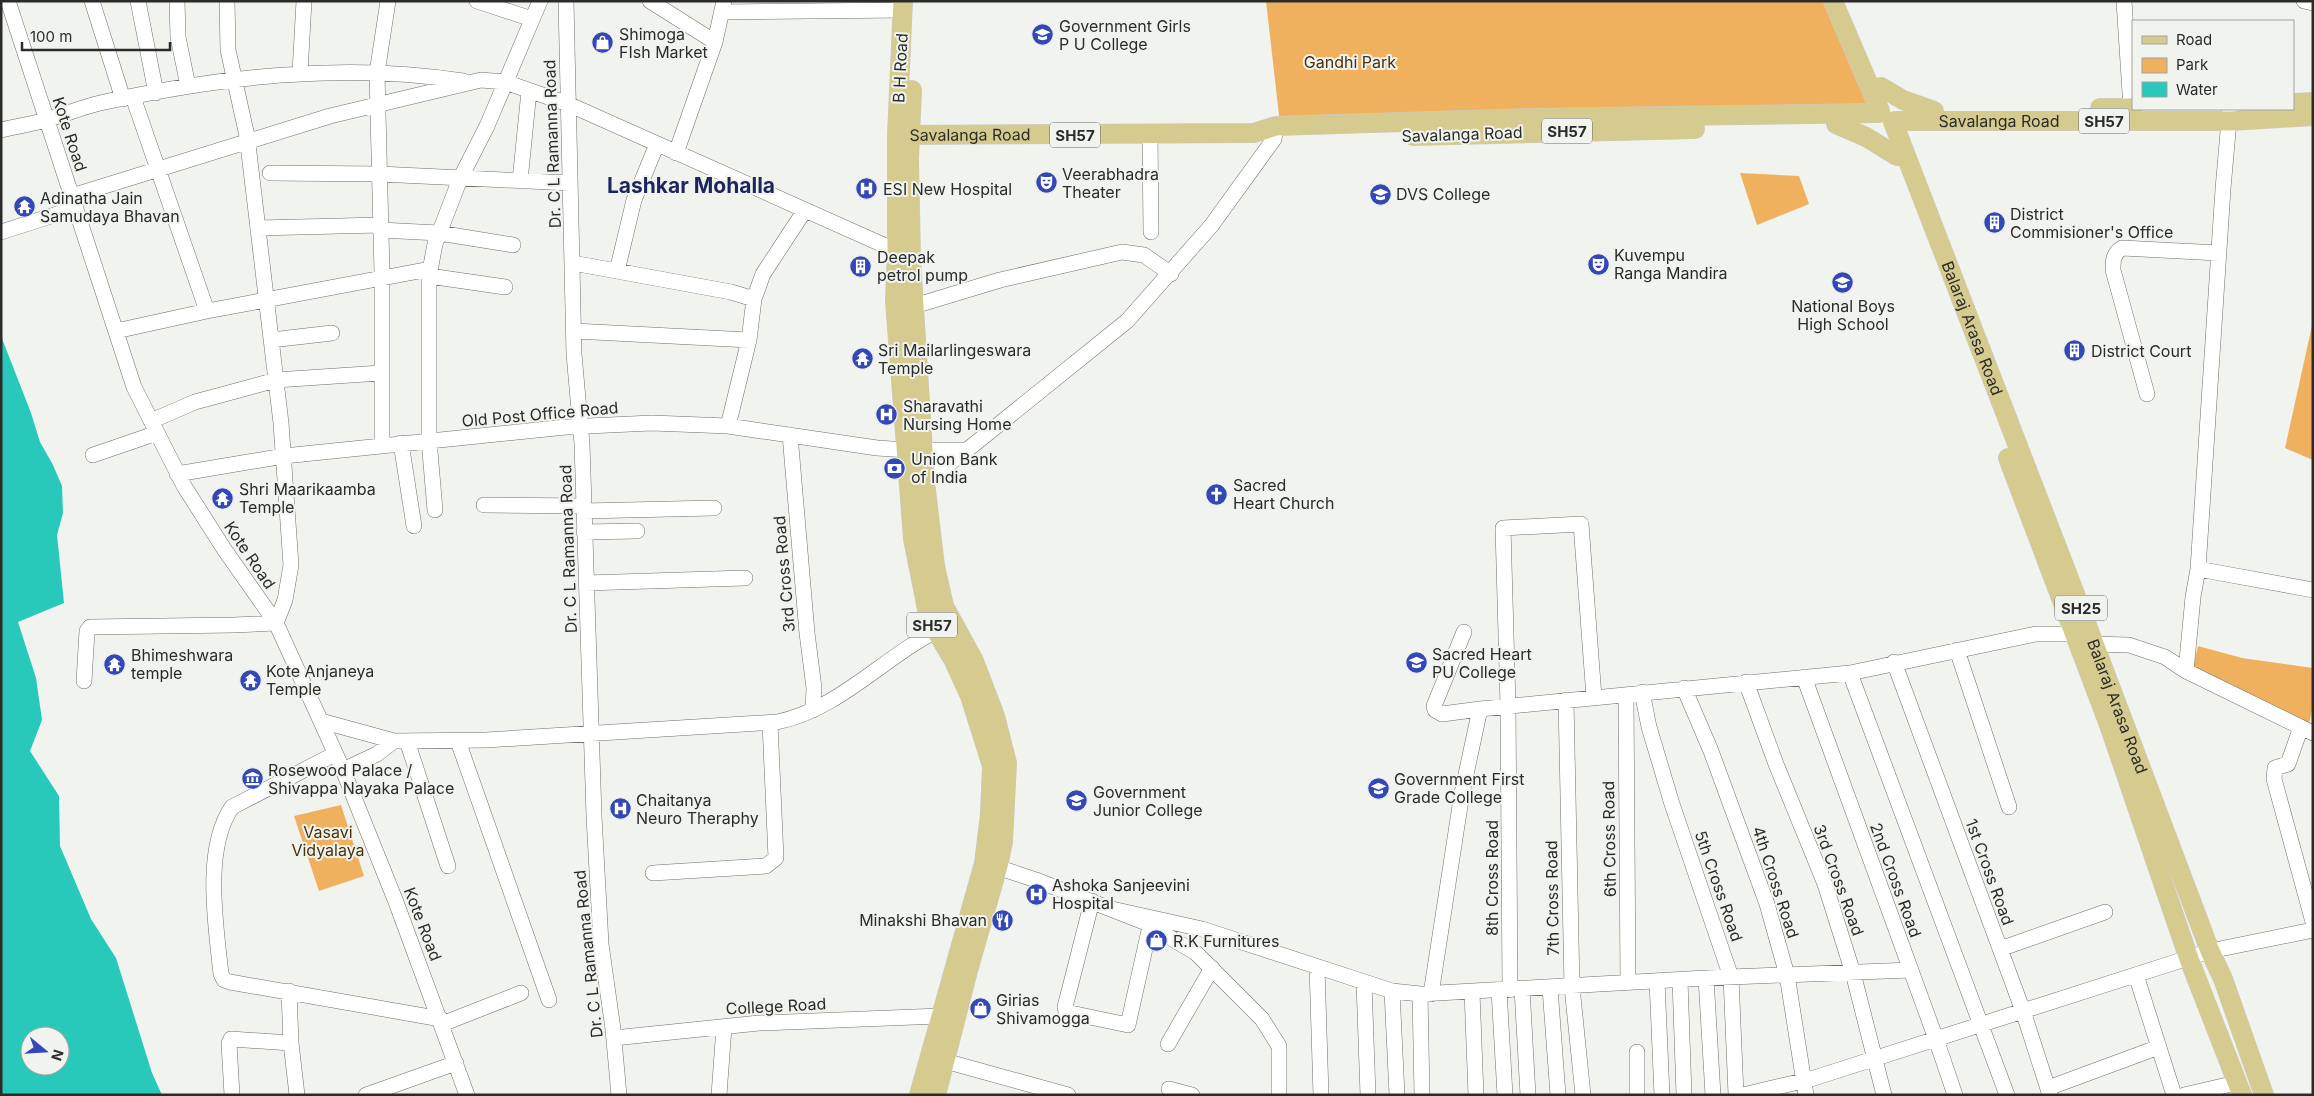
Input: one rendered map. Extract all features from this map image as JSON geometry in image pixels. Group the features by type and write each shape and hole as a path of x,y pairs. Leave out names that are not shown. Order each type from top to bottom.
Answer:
{"main road":[{"path":"1833,1 1874,84 1909,103 1934,111"},
{"path":"1842,1 1888,116"},
{"path":"904,135 907,4"},
{"path":"1874,84 1862,93 1842,119 1866,137 1897,156"},
{"path":"2294,103 2313,102"},
{"name":"Savalanga Road","path":"904,135 1275,133 1842,119 1934,111 2132,108"},
{"name":"Savalanga Road","path":"1888,116 2313,116"},
{"name":"Balaraj Arasa Road","path":"1888,116 1897,156 2109,725 2189,959 2239,1089"},
{"name":"Balaraj Arasa Road","path":"1888,116 2094,644 2210,950 2223,979 2264,1095"},
{"name":"SH57","path":"904,135 895,301 916,450 925,482 935,566 944,606 974,661 995,716 1007,763 1003,842 991,864 940,1016 919,1095"},
{"name":"SH57","path":"904,135 909,192 914,306 916,450 912,539 929,619 970,696 992,766 990,814 991,864 969,967 936,1095"}],"street":[{"name":"Kote Road","path":"8,1 134,387 177,474 224,549 276,623 343,770 442,1022 467,1095"},
{"path":"92,1 128,98 158,169 207,311"},
{"path":"138,1 156,92"},
{"path":"177,1 178,37 188,86"},
{"path":"84,681 87,631 90,627 276,623 285,600 291,565 284,456 272,340 247,141 228,50 227,1"},
{"path":"300,73 304,1"},
{"path":"382,445 382,276 377,73 388,1"},
{"path":"477,1 532,19"},
{"path":"435,510 429,440 430,272 439,233 460,178 487,126 540,1"},
{"name":"Dr. C L Ramanna Road","path":"566,1 574,331 584,508 594,816 601,944 614,1038 619,1095"},
{"path":"650,1 715,42"},
{"path":"2124,1 2132,108"},
{"path":"2304,1 2313,3"},
{"path":"676,153 715,42 723,7 907,4"},
{"path":"1,130 47,120 98,104 156,92 188,86 300,73 377,73 439,77 472,82"},
{"path":"1,232 158,169 330,116 481,80 505,82 568,104 898,251"},
{"path":"520,181 529,91"},
{"path":"2186,671 2193,597 2198,569 2223,189 2230,115"},
{"path":"925,482 1127,321 1171,274 1211,226 1275,133"},
{"path":"1150,134 1151,232"},
{"path":"617,271 634,200 656,144"},
{"path":"270,173 379,174 570,183"},
{"path":"728,426 748,340 754,299 763,274 805,210"},
{"path":"258,228 380,227 439,233 513,245"},
{"path":"2147,394 2114,270 2113,260 2116,252 2122,248 2219,253"},
{"path":"914,306 1000,280 1122,252 1144,255 1171,274"},
{"path":"573,263 731,292 754,299"},
{"path":"116,331 382,276 430,272 505,287"},
{"path":"574,331 748,340"},
{"path":"272,340 332,333"},
{"path":"93,456 154,427 195,402 276,380 381,373"},
{"name":"Old Post Office Road","path":"177,474 284,456 382,445 580,427 652,423 728,426 877,448 967,450"},
{"name":"3rd Cross Road","path":"790,435 806,624 814,688 813,710"},
{"path":"401,443 414,526"},
{"path":"484,505 584,508 714,508"},
{"name":"8th Cross Road","path":"1528,1095 1510,990 1508,706 1503,528 1580,524 1594,697"},
{"path":"584,532 637,531"},
{"path":"2198,569 2313,590"},
{"path":"586,583 745,578"},
{"path":"321,721 400,741 458,741 770,723 798,718 813,710 872,674 936,630 954,622"},
{"path":"1464,632 1434,706 1435,710 1442,714 1594,697 1626,696 1642,692 1850,673 1894,662 2036,634 2074,634 2094,644 2129,645 2164,657 2186,671 2307,730 2288,764 2275,768 2274,779 2313,922"},
{"path":"1957,650 2009,807"},
{"name":"1st Cross Road","path":"1894,662 2023,1011 2049,1091"},
{"path":"1850,673 1982,1025 2006,1095"},
{"name":"2nd Cross Road","path":"1804,677 1912,970 1955,1095"},
{"name":"3rd Cross Road","path":"1746,682 1779,773 1825,884 1853,973 1884,1095"},
{"name":"4th Cross Road","path":"1684,688 1711,751 1767,904 1787,975 1805,1088"},
{"name":"5th Cross Road","path":"1642,692 1649,727 1672,804 1731,977 1736,1095"},
{"name":"6th Cross Road","path":"1626,696 1628,982"},
{"name":"7th Cross Road","path":"1566,700 1572,987 1582,1095"},
{"path":"1422,1095 1425,994 1462,793 1480,709"},
{"path":"654,873 766,866 773,862 776,858 770,723"},
{"path":"343,770 400,741"},
{"path":"400,741 448,866"},
{"path":"458,741 550,1000"},
{"path":"335,754 232,807 222,821 212,895 221,974 224,980 442,1022 521,993"},
{"path":"991,864 1112,909 1150,926 1196,953 1262,1019 1279,1046 1280,1095"},
{"path":"1092,901 1065,1007 1066,1012 1128,1025 1150,926"},
{"path":"1112,909 1202,930 1392,991 1425,994 1706,978 1912,970"},
{"path":"2000,949 2105,912"},
{"path":"1743,1095 1805,1088 1875,1059 2189,959 2210,950 2313,930"},
{"path":"1317,967 1321,1095"},
{"path":"1168,1044 1212,968"},
{"path":"2136,975 2174,1095"},
{"path":"1706,978 1713,1095"},
{"path":"1680,980 1684,1095"},
{"path":"1657,981 1662,1095"},
{"path":"1364,983 1368,1095"},
{"path":"1550,988 1558,1095"},
{"path":"1505,1095 1510,990"},
{"path":"289,991 291,1043 297,1095"},
{"path":"1392,991 1397,1095"},
{"path":"1472,992 1476,1095"},
{"name":"College Road","path":"614,1038 759,1024 940,1016"},
{"path":"719,1095 724,1027"},
{"path":"232,1095 231,1039 291,1043"},
{"path":"2049,1091 2159,1047"},
{"path":"1637,1052 1638,1095"},
{"path":"945,1061 1068,1095"},
{"path":"366,1095 456,1063"},
{"path":"1169,1089 1192,1095"},
{"path":"2184,1095 2239,1089"}],"green space":[{"name":"Gandhi Park","path":"1266,1 1831,1 1875,114 1280,124"},
{"path":"1740,173 1799,176 1809,204 1757,225"},
{"path":"2313,321 2313,460 2285,448"},
{"path":"2198,646 2242,658 2313,668 2313,707 2308,728 2193,667"},
{"name":"Vasavi Vidyalaya","path":"341,805 364,876 319,891 294,816"}],"water":[{"path":"1,336 31,413 40,442 62,486 63,513 57,535 64,603 18,622 36,678 42,720 30,751 59,796 60,846 91,919 116,958 152,1073 162,1095 1,1095"}],"place":[{"name":"Government Girls P U College","path":"1043,35"},
{"name":"Shimoga FIsh Market","path":"603,43"},
{"name":"Veerabhadra Theater","path":"1046,183"},
{"name":"ESI New Hospital","path":"867,189"},
{"name":"DVS College","path":"1380,194"},
{"name":"Adinatha Jain Samudaya Bhavan","path":"24,207"},
{"name":"District Commisioner's Office","path":"1994,223"},
{"name":"Kuvempu Ranga Mandira","path":"1598,264"},
{"name":"Deepak petrol pump","path":"861,266"},
{"name":"National Boys High School","path":"1843,282"},
{"name":"District Court","path":"2075,351"},
{"name":"Sri Mailarlingeswara Temple","path":"862,359"},
{"name":"Sharavathi Nursing Home","path":"887,415"},
{"name":"Union Bank of India","path":"895,468"},
{"name":"Sacred Heart Church","path":"1217,494"},
{"name":"Shri Maarikaamba Temple","path":"223,498"},
{"name":"Sacred Heart PU College","path":"1416,663"},
{"name":"Bhimeshwara temple","path":"115,664"},
{"name":"Kote Anjaneya Temple","path":"250,680"},
{"name":"Rosewood Palace / Shivappa Nayaka Palace","path":"252,779"},
{"name":"Government First Grade College","path":"1378,788"},
{"name":"Government Junior College","path":"1077,801"},
{"name":"Chaitanya Neuro Theraphy","path":"620,809"},
{"name":"Ashoka Sanjeevini Hospital","path":"1036,894"},
{"name":"Minakshi Bhavan","path":"1003,920"},
{"name":"R.K Furnitures","path":"1157,941"},
{"name":"Girias Shivamogga","path":"980,1009"}],"district":[{"name":"Lashkar Mohalla","path":"691,185"}]}
